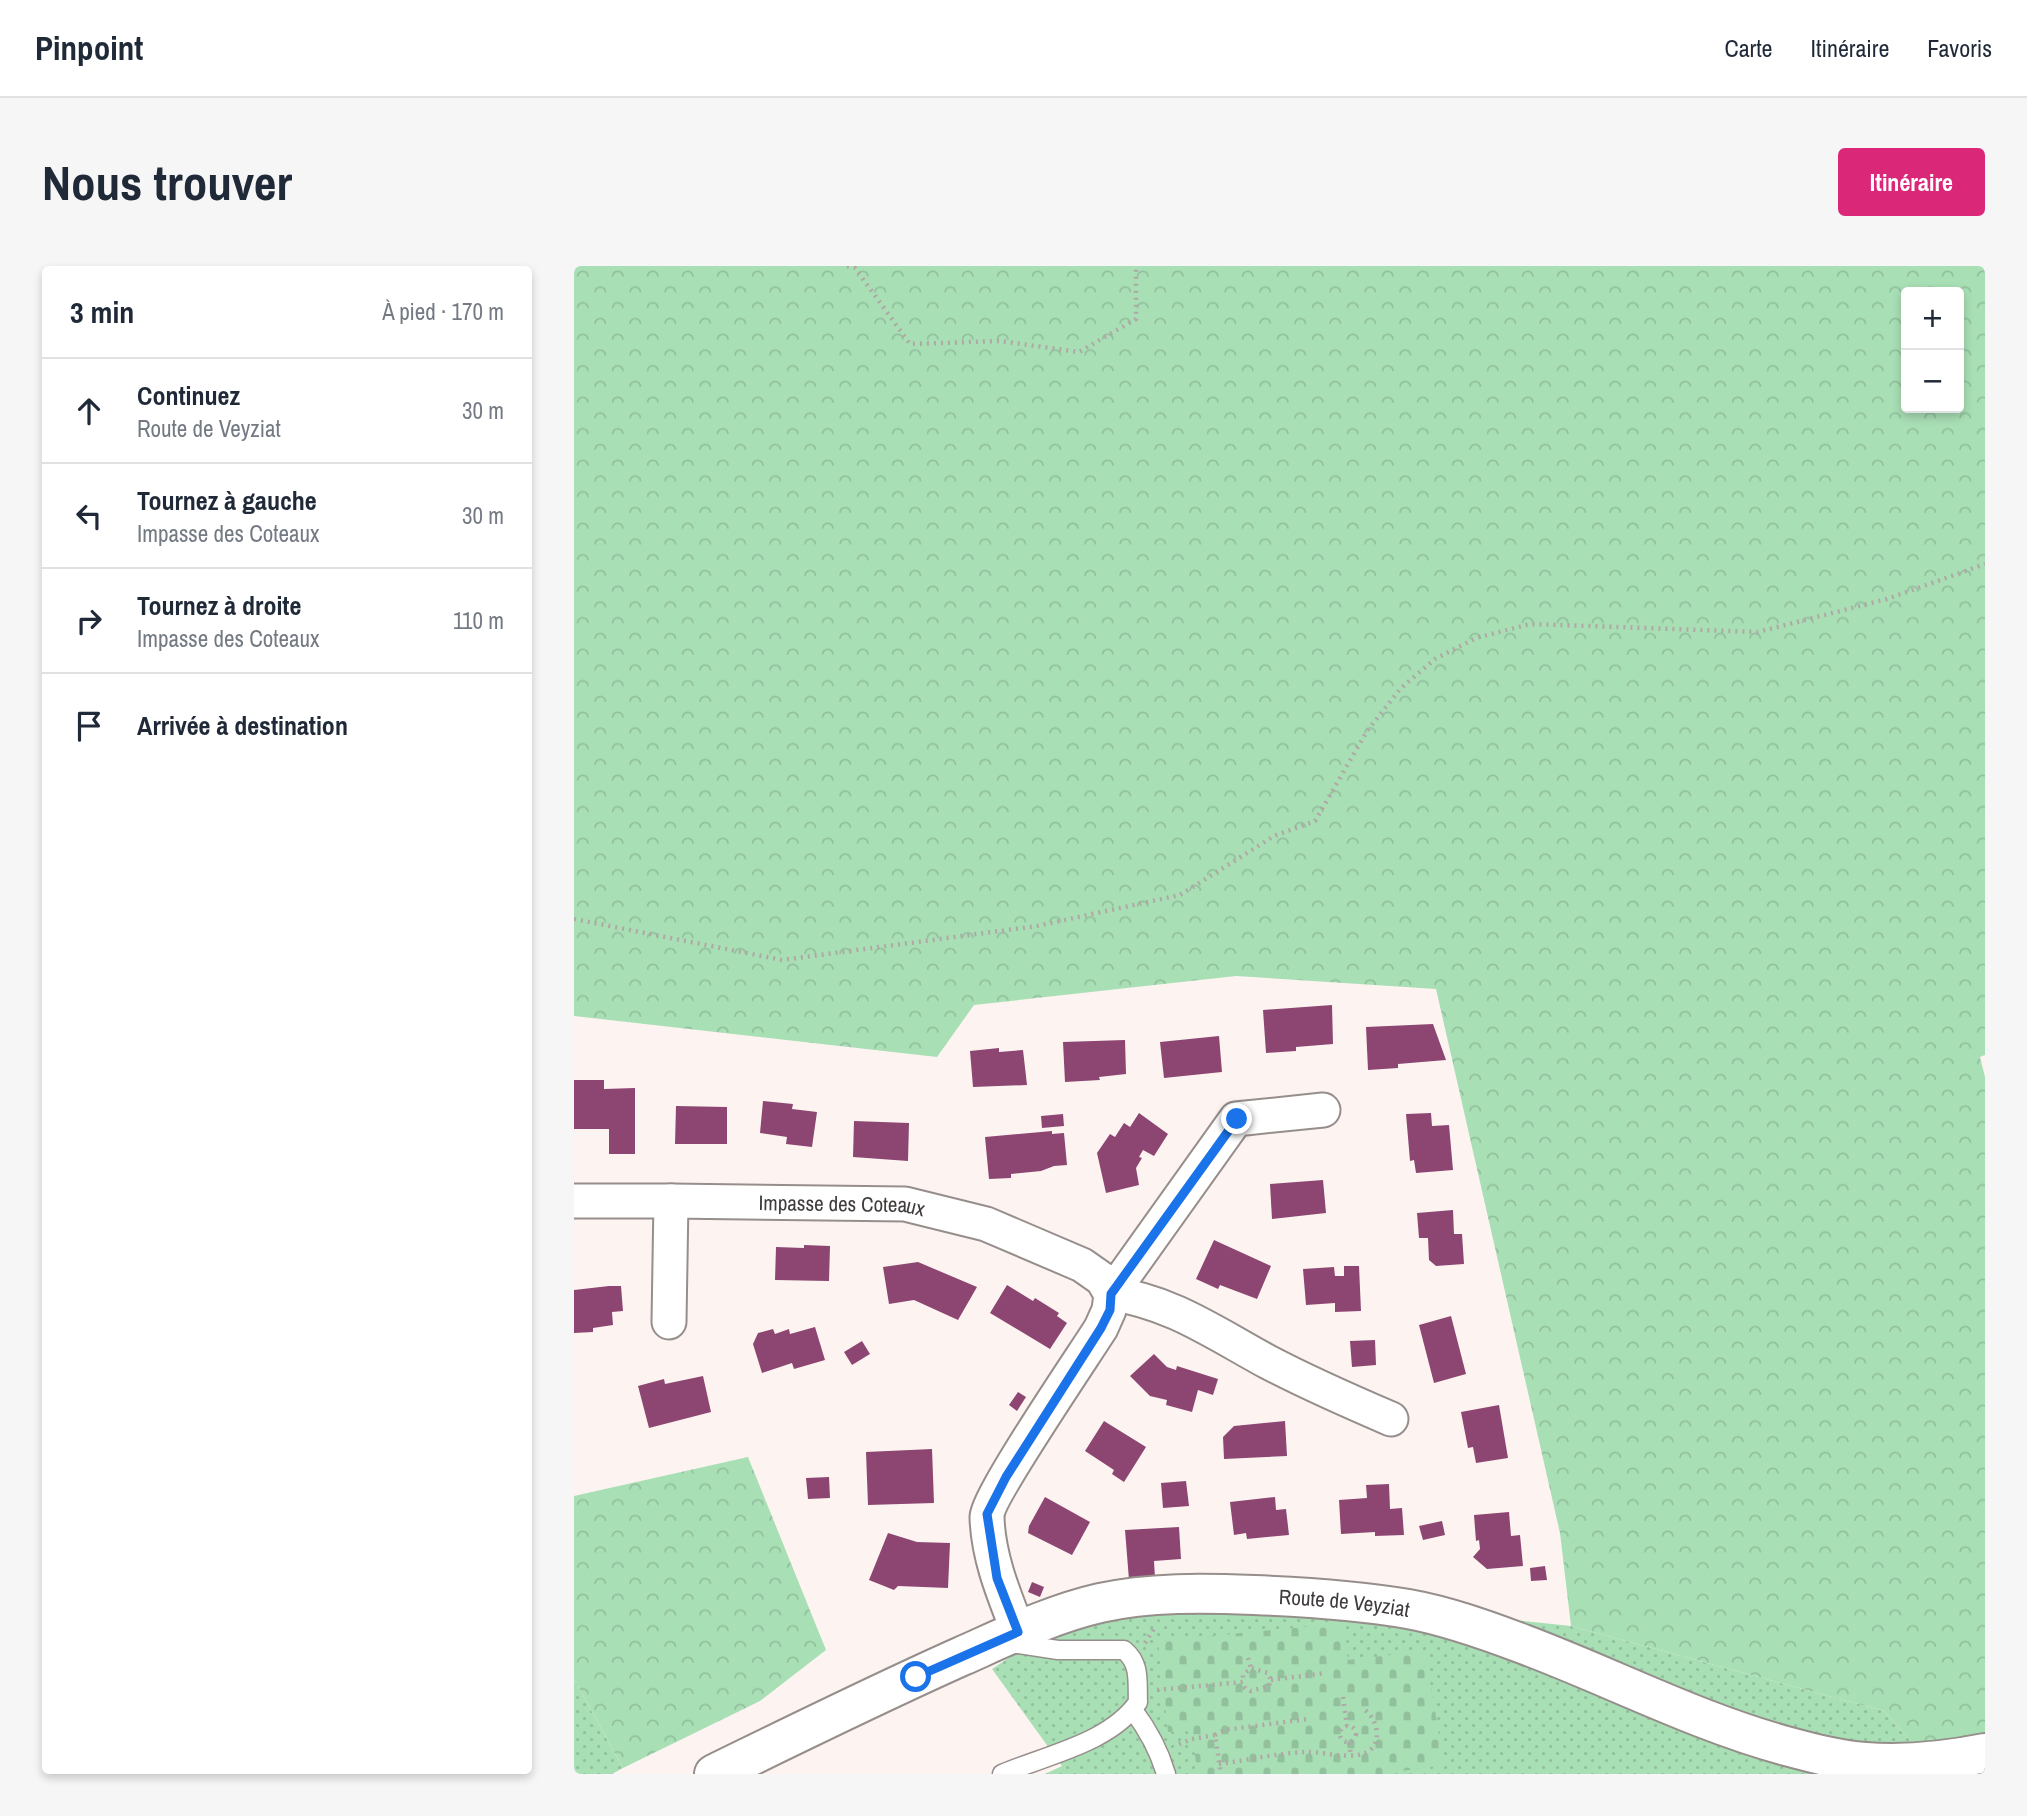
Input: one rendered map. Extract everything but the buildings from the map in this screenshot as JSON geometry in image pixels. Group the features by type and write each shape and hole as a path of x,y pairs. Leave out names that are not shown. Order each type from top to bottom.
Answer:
{"street":[{"path":"1007,1636 987,1514 1006,1477 1101,1328 1110,1310 1111,1294 1237,1119 1323,1111"},
{"name":"Impasse des Coteaux","path":"574,1201 905,1204 986,1224 1082,1265 1102,1279 1111,1294"},
{"path":"669,1321 671,1201"},
{"path":"1111,1294 1135,1296 1163,1306 1313,1385 1391,1419"},
{"name":"Route de Veyziat","path":"714,1774 916,1677 1064,1613 1101,1603 1155,1595 1215,1593 1316,1598 1409,1610 1463,1623 1523,1644 1717,1725 1816,1754 1861,1762 1895,1764 1930,1762 1985,1753"}],"lane":[{"path":"1002,1774 1100,1736 1120,1722 1138,1702 1137,1665 1132,1656 1124,1650 1058,1650 1007,1636"},
{"path":"1133,1710 1158,1750 1166,1774"}],"path":[{"path":"847,266 855,268 910,344 1000,341 1079,352 1136,319 1136,266"},
{"path":"574,919 782,960 1037,926 1180,895 1274,836 1315,821 1367,731 1401,688 1435,659 1476,638 1530,624 1758,632 1887,599 1985,564"},
{"path":"1248,1658 1251,1668"},
{"path":"1251,1668 1268,1673 1271,1679 1269,1686 1251,1690 1245,1688 1243,1675 1251,1668"},
{"path":"1271,1679 1326,1673"},
{"path":"1164,1690 1243,1682"},
{"path":"1343,1697 1347,1726"},
{"path":"1219,1764 1306,1752 1351,1756 1365,1753 1376,1741 1375,1723 1364,1710"},
{"path":"1192,1739 1215,1735 1224,1730 1308,1719"},
{"path":"1347,1726 1354,1728 1354,1741 1343,1741 1339,1734 1341,1729 1347,1726"},
{"path":"1215,1735 1221,1774"},
{"path":"1349,1742 1351,1756"}],"green space":[{"path":"574,266 1985,266 1985,1055 1980,1057 1985,1077 1985,1753 1917,1748 1884,1711 1571,1626 1560,1533 1436,989 1236,976 974,1005 937,1057 574,1016"},
{"path":"748,1457 826,1650 760,1701 623,1768 574,1679 574,1496"},
{"path":"1116,1587 1459,1614 1571,1626 1884,1711 1917,1748 1985,1753 1985,1774 1045,1774 1062,1766 992,1669"},
{"path":"1345,1623 1348,1660 1425,1651 1444,1765 1381,1774 1198,1774 1191,1731 1168,1732 1158,1641"},
{"path":"574,1679 623,1768 612,1774 574,1774"}],"route":[{"path":"916,1677 1018,1632 997,1578 987,1514 1006,1477 1101,1328 1110,1310 1111,1294 1237,1119"}]}
